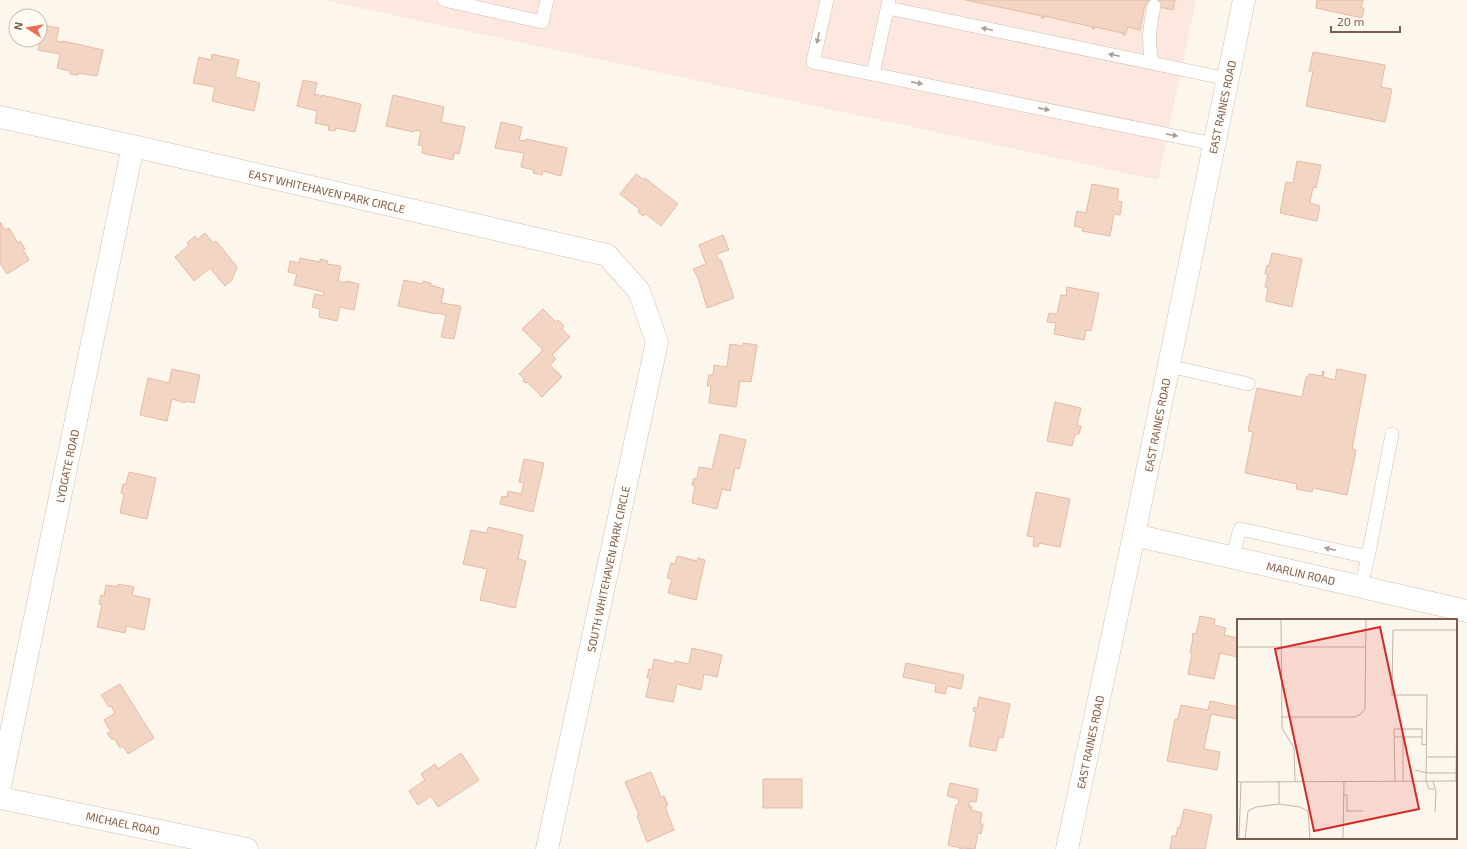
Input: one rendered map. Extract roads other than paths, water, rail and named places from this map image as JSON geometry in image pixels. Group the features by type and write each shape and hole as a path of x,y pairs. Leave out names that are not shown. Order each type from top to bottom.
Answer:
{"street":[{"name":"EAST RAINES ROAD","path":"1067,849 1134,536 1244,0"},
{"name":"EAST WHITEHAVEN PARK CIRCLE","path":"0,117 133,146 607,255 639,291"},
{"name":"LYDGATE ROAD","path":"0,786 133,146"},
{"name":"SOUTH WHITEHAVEN PARK CIRCLE","path":"547,849 657,342 639,291"},
{"name":"MARLIN ROAD","path":"1134,536 1467,611"},
{"name":"MICHAEL ROAD","path":"0,798 247,849"}],"lane":[{"path":"444,0 542,22 547,0"},
{"path":"827,0 813,62 1214,144"},
{"path":"873,74 889,4 1152,63 1228,78"},
{"path":"1152,63 1149,46 1149,32 1154,6"},
{"path":"1169,366 1248,384"},
{"path":"1361,587 1392,434"},
{"path":"1232,558 1240,528 1368,557"}]}
